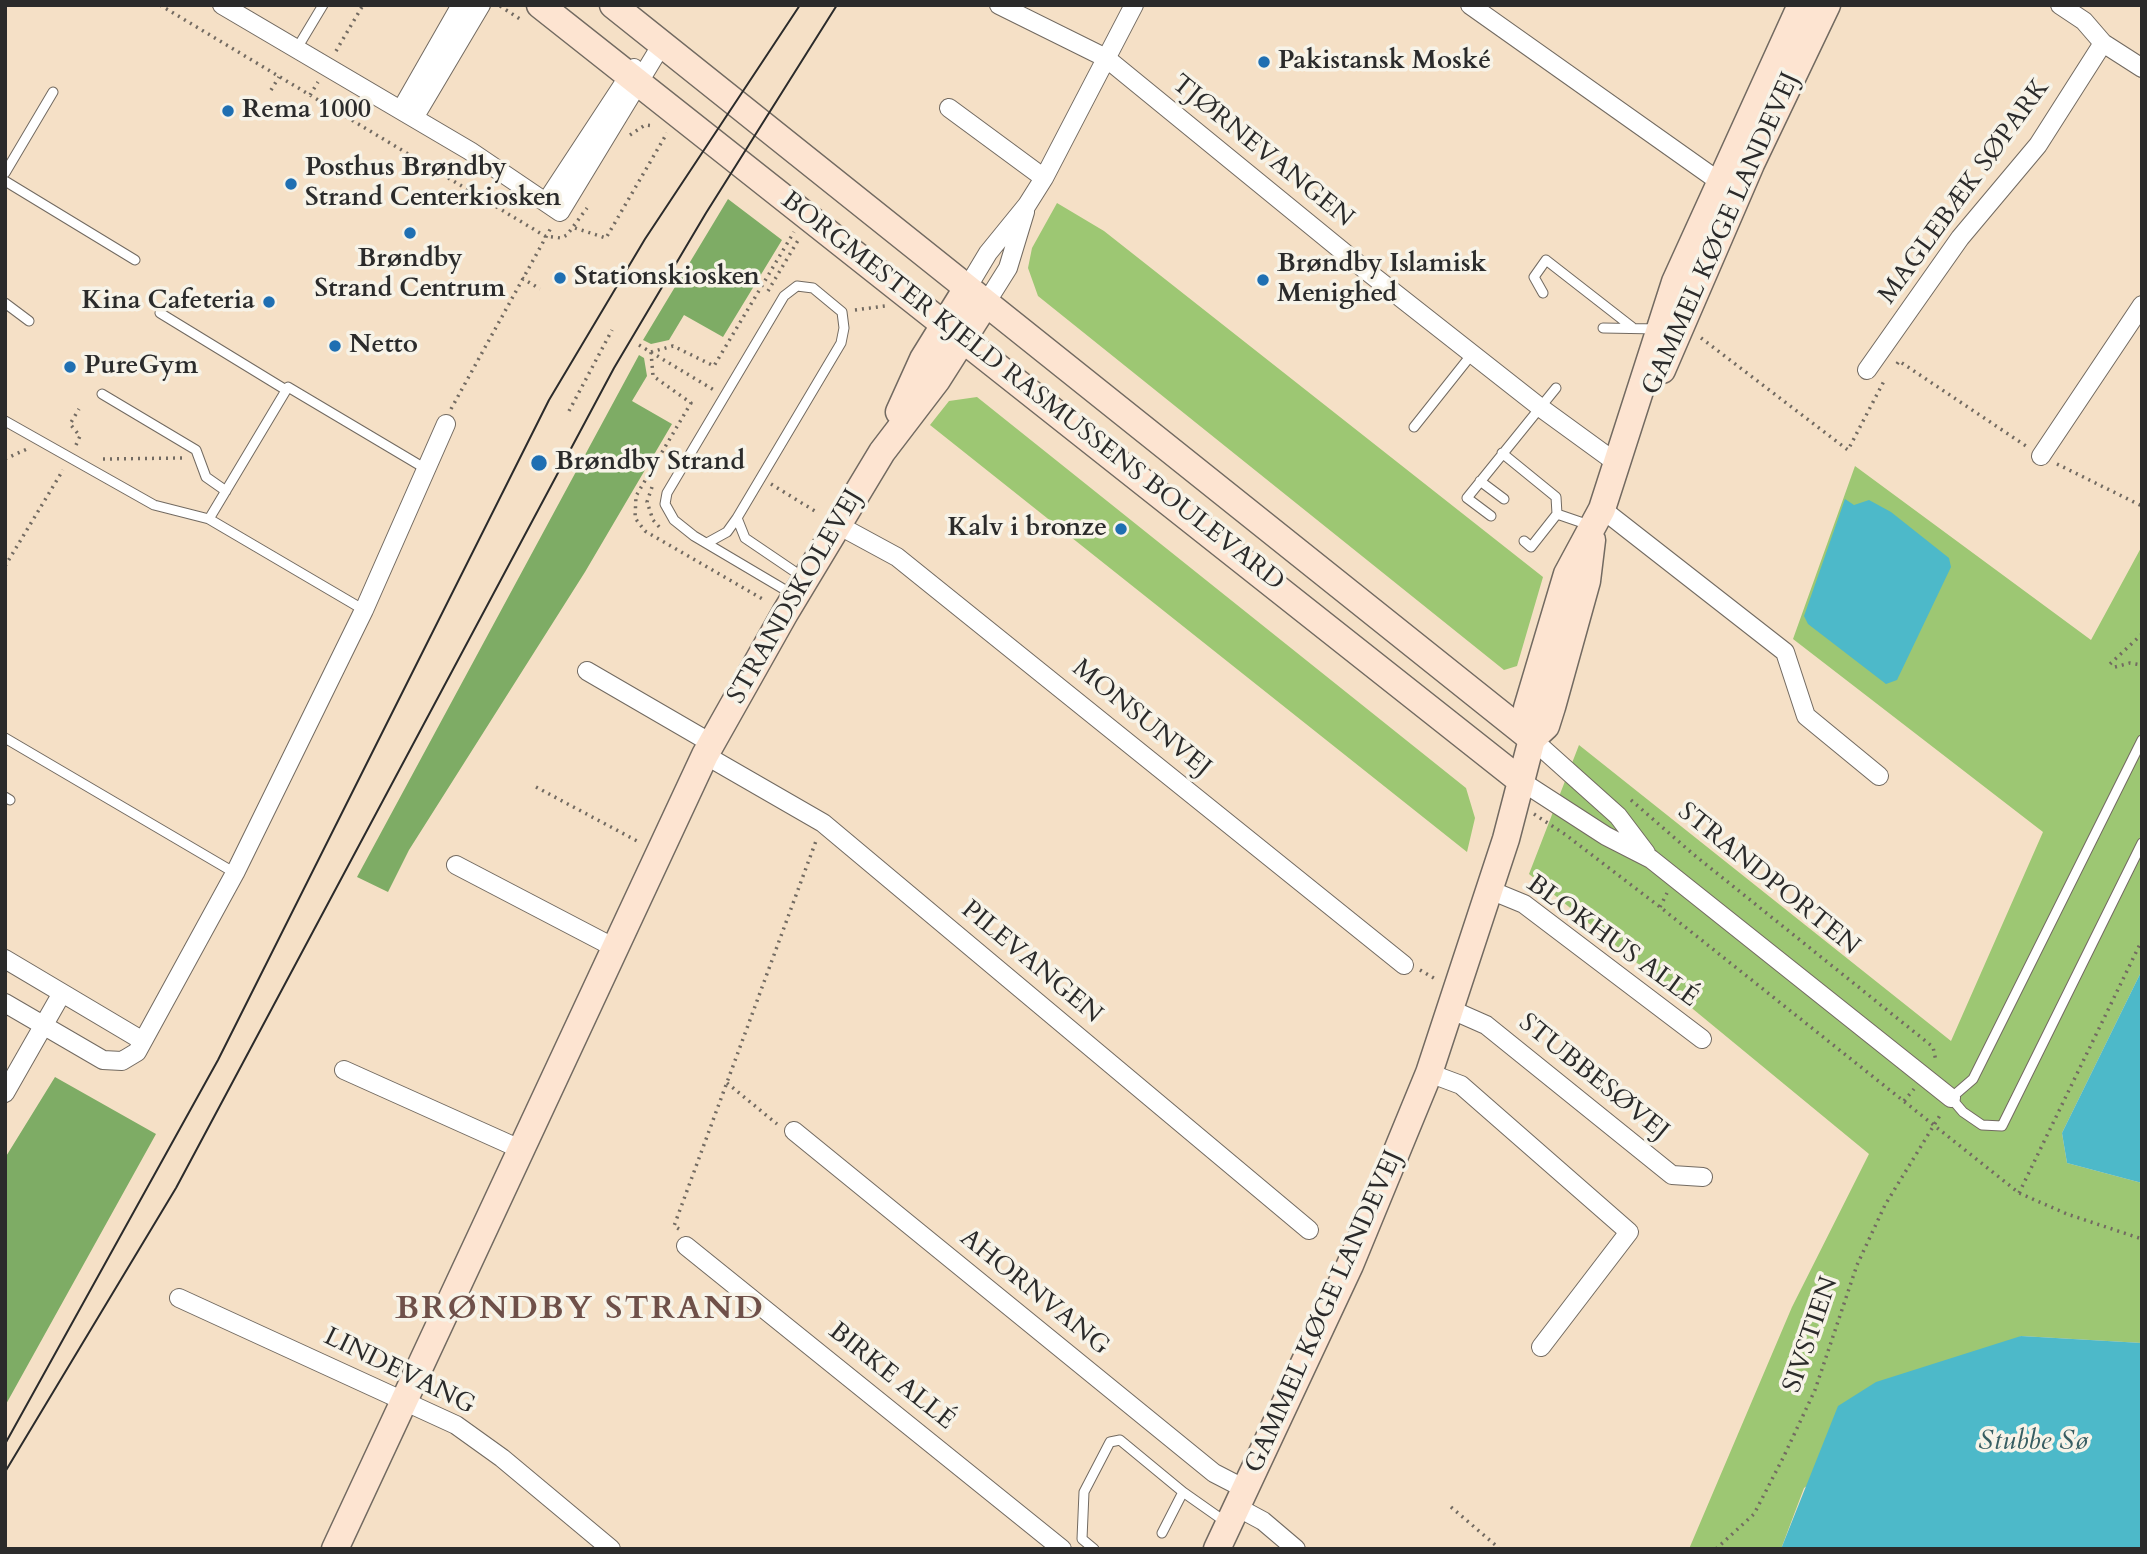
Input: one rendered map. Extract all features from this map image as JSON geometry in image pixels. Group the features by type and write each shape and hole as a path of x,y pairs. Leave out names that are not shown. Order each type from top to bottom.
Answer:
{"street":[{"path":"222,5 494,166 545,202 634,77 662,44"},
{"path":"408,114 461,5"},
{"path":"408,114 481,5"},
{"name":"BORGMESTER KJELD RASMUSSENS BOULEVARD","path":"540,5 954,332 1518,792"},
{"name":"BORGMESTER KJELD RASMUSSENS BOULEVARD","path":"613,5 1532,739"},
{"path":"999,5 1106,58"},
{"name":"STRANDSKOLEVEJ","path":"335,1549 613,947 708,749 795,596 882,452 937,380 954,332 976,295 988,253 1027,205 1044,178 1134,5"},
{"path":"1470,5 1728,188"},
{"name":"GAMMEL KØGE LANDEVEJ","path":"1217,1549 1350,1265 1429,1073 1490,890 1532,739 1546,726 1552,707 1587,581 1598,518 1671,327 1801,5"},
{"name":"GAMMEL KØGE LANDEVEJ","path":"1728,188 1827,5"},
{"path":"2060,5 2084,21 2103,43 2142,68"},
{"name":"MAGLEBÆK SØPARK","path":"1867,370 1959,238 2038,145 2103,43"},
{"name":"TJØRNEVANGEN","path":"1106,58 1472,354 1618,464"},
{"path":"949,108 1044,178"},
{"name":"STRANDSKOLEVEJ","path":"976,295 1008,268 1027,205"},
{"path":"2041,456 2142,305"},
{"path":"5,1003 103,1060 122,1061 137,1052 235,873 364,611 446,424"},
{"path":"1598,518 1785,652 1806,716 1879,776"},
{"name":"MONSUNVEJ","path":"838,525 897,557 1404,965"},
{"path":"587,671 708,749"},
{"name":"STRANDPORTEN","path":"1532,739 1618,816 1650,859"},
{"name":"PILEVANGEN","path":"708,749 823,823 1309,1230"},
{"name":"STRANDPORTEN","path":"1518,792 1650,859 1951,1098"},
{"path":"456,865 613,947"},
{"name":"BLOKHUS ALLÉ","path":"1490,890 1524,904 1702,1039"},
{"path":"5,959 143,1041"},
{"path":"5,1093 62,993"},
{"name":"STUBBESØVEJ","path":"1456,998 1672,1175 1703,1177"},
{"path":"344,1070 520,1149"},
{"path":"1429,1073 1461,1085 1629,1232 1541,1347"},
{"name":"AHORNVANG","path":"794,1131 1214,1473 1237,1507 1263,1521 1296,1549"},
{"name":"BIRKE ALLÉ","path":"686,1246 1062,1549"},
{"name":"LINDEVANG","path":"179,1298 456,1425 611,1549"}],"lane":[{"path":"296,50 323,5"},
{"path":"5,173 53,92"},
{"path":"5,181 135,260"},
{"path":"1543,293 1534,277 1546,260 1632,327"},
{"path":"707,543 727,532 737,518 841,343 844,328 842,312 813,288 797,286 784,296 667,493 665,505 674,520 707,543 795,596"},
{"path":"5,303 29,321"},
{"path":"160,313 286,390"},
{"path":"1604,328 1671,327"},
{"path":"1414,427 1472,354"},
{"path":"209,519 288,387 426,469"},
{"path":"1491,516 1467,498 1556,388"},
{"path":"102,394 195,450 206,477 226,491"},
{"path":"5,421 154,505 209,519 364,611"},
{"path":"1502,453 1556,497 1558,514"},
{"path":"1480,481 1504,499"},
{"path":"1524,541 1531,547 1541,527 1558,514 1598,518"},
{"path":"737,518 745,538 795,596"},
{"path":"5,738 235,873"},
{"path":"1951,1098 1973,1079 2142,740"},
{"name":"STRANDPORTEN","path":"1951,1098 1963,1112 1983,1125 2002,1126 2142,843"},
{"path":"1094,1549 1082,1539 1084,1492 1110,1443 1120,1440 1182,1492 1237,1507"},
{"path":"1162,1533 1182,1492"}],"path":[{"path":"160,5 545,236 561,238 575,228 588,205"},
{"path":"271,90 279,76"},
{"path":"575,228 606,238 668,132 645,125 628,138"},
{"path":"651,352 673,346 714,366 794,232"},
{"path":"446,424 449,412 545,236"},
{"path":"765,295 800,237"},
{"path":"522,278 540,289"},
{"path":"842,312 886,306"},
{"path":"1671,327 1848,450 1888,376"},
{"path":"569,411 612,330"},
{"path":"639,345 724,396"},
{"path":"1893,369 1899,361 2041,456 2142,506"},
{"path":"704,400 718,376"},
{"path":"5,566 70,458 80,436 70,424 79,409"},
{"path":"5,459 41,442"},
{"path":"70,458 157,461 198,457"},
{"path":"760,478 838,525"},
{"path":"654,484 648,496 649,508 658,526 673,537"},
{"path":"762,591 795,596"},
{"path":"2110,663 2142,634"},
{"path":"2115,667 2130,663 2142,665"},
{"path":"536,787 658,852"},
{"path":"1518,792 1566,835 2019,1193 2067,1214 2142,1239"},
{"name":"STRANDPORTEN","path":"1630,799 1693,854 1933,1048 1937,1059 1904,1101"},
{"path":"686,1246 680,1230 674,1226 823,823"},
{"path":"2019,1193 2142,940"},
{"path":"1404,965 1403,971 1409,976 1416,967 1456,998"},
{"path":"727,1083 782,1127 794,1131"},
{"name":"SIVSTIEN","path":"1716,1549 1754,1514 1777,1469 1815,1390 1857,1265 1885,1205 1933,1124"},
{"path":"1451,1507 1500,1549"}],"green space":[{"path":"728,199 782,240 723,337 684,315 669,340 651,344 643,340"},
{"path":"1057,203 1104,231 1543,577 1517,666 1504,670 1038,296 1028,268 1032,248"},
{"path":"639,355 644,358 647,376 632,401 672,424 585,572 409,850 388,892 357,877"},
{"path":"977,397 1466,788 1475,818 1467,852 930,425 949,401"},
{"path":"1855,466 2091,640 2142,546 2142,970 2062,1133 2067,1163 2142,1183 2142,1343 2021,1336 1804,1488 1781,1549 1689,1549 1792,1307 1869,1154 1529,874 1579,745 1951,1041 2043,832 1793,639"},
{"path":"55,1077 156,1134 5,1406 5,1158"}],"water":[{"path":"1845,499 1854,505 1869,500 1891,512 1949,558 1951,567 1897,680 1886,684 1808,624 1804,616"},
{"path":"2142,970 2142,1183 2067,1163 2062,1133"},
{"name":"Stubbe Sø","path":"2021,1336 2142,1343 2142,1549 1781,1549 1838,1406 1876,1382"}],"tram line":[{"path":"5,1444 218,1060 549,400 645,239 800,5"},
{"path":"5,1472 176,1188 614,368 706,213 837,5"}],"place":[{"name":"Pakistansk Moské","path":"1264,62"},
{"name":"Rema 1000","path":"228,111"},
{"name":"Posthus Brøndby Strand Centerkiosken","path":"291,184"},
{"name":"Brøndby Strand Centrum","path":"410,233"},
{"name":"Stationskiosken","path":"560,278"},
{"name":"Brøndby Islamisk Menighed","path":"1263,280"},
{"name":"Kina Cafeteria","path":"269,302"},
{"name":"Netto","path":"335,346"},
{"name":"PureGym","path":"70,367"},
{"name":"Brøndby Strand","path":"539,463"},
{"name":"Kalv i bronze","path":"1121,529"}],"district":[{"name":"BRØNDBY STRAND","path":"580,1310"}]}
